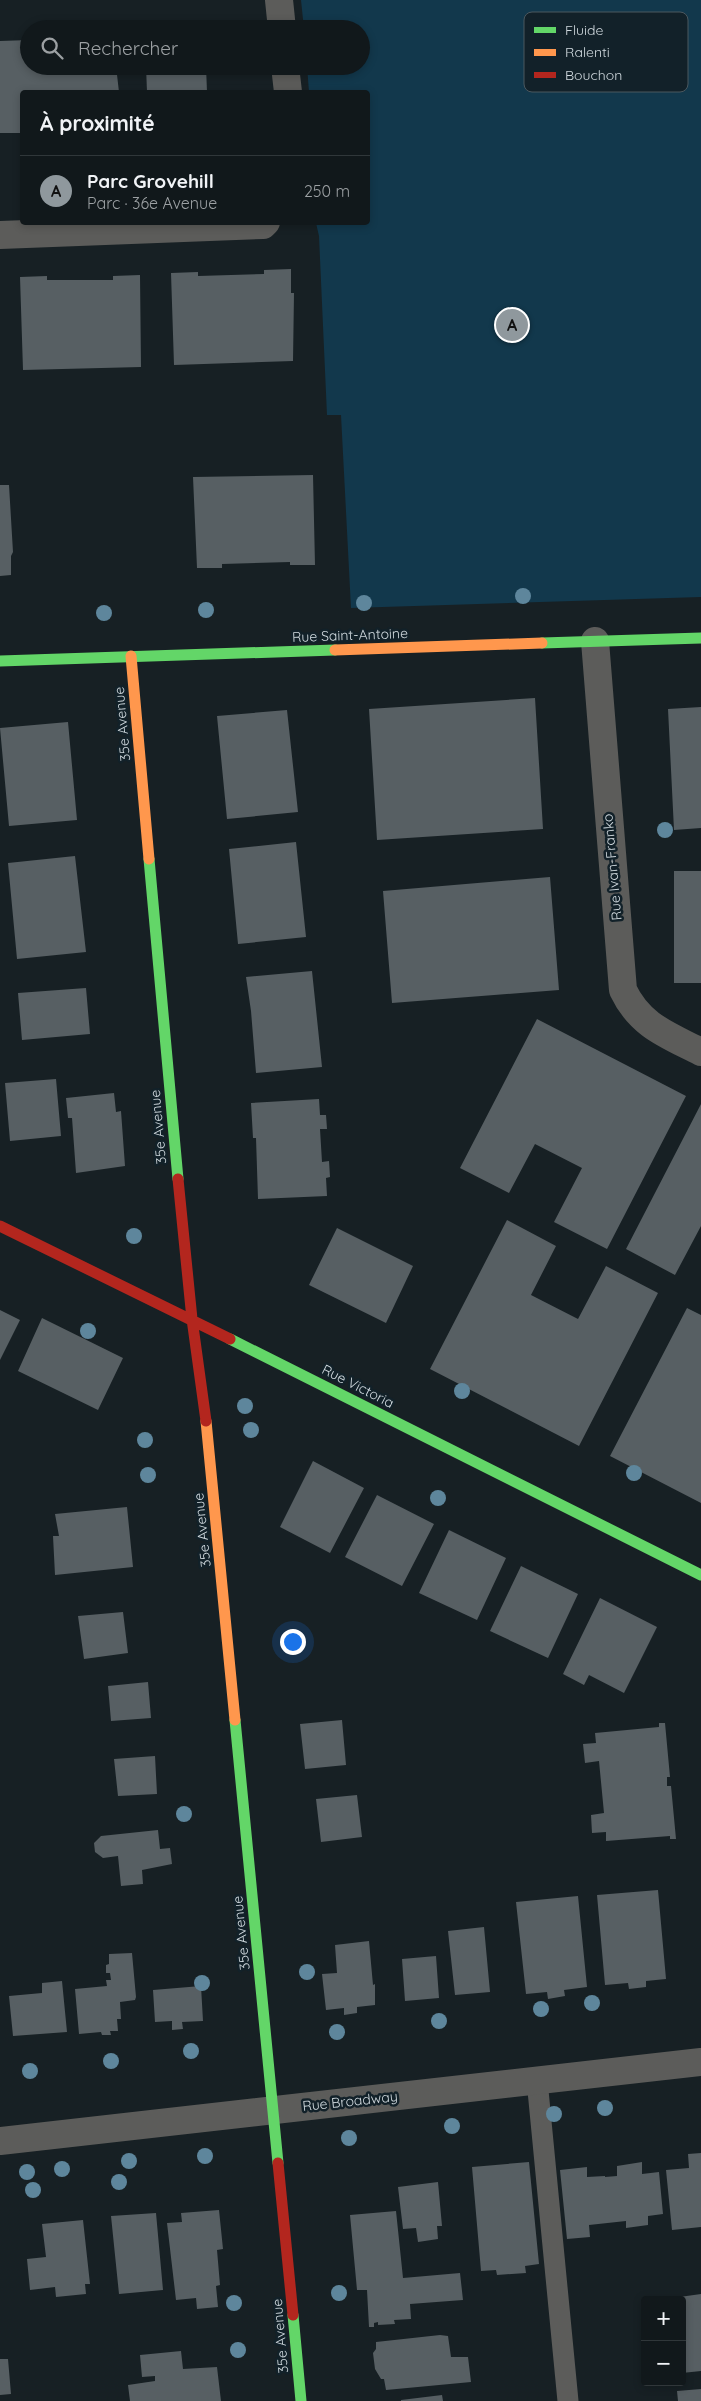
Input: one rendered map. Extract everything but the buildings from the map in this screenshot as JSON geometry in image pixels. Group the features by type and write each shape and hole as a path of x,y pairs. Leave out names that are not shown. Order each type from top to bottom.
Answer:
{"street":[{"path":"279,0 281,20"},
{"path":"286,75 288,90"},
{"path":"0,234 264,225"},
{"name":"Rue Saint-Antoine","path":"0,661 701,638"},
{"name":"Rue Ivan-Franko","path":"594,642 623,990 630,1005 648,1023 701,1052"},
{"name":"35e Avenue","path":"131,656 192,1320 202,1381 301,2401"},
{"name":"Rue Victoria","path":"0,1226 701,1575"},
{"name":"Rue Broadway","path":"0,2141 701,2062"}],"lane":[{"path":"537,2080 568,2401"}],"shaded area":[{"path":"301,0 701,0 701,597 351,608 341,415 327,415 319,236 316,225 370,225 370,90 309,90 308,75 370,75 370,20 303,20"}],"traffic: fast":[{"path":"542,643 701,638"},
{"path":"0,661 335,650"},
{"path":"149,859 178,1179"},
{"path":"230,1339 701,1575"},
{"path":"235,1720 278,2163"},
{"path":"293,2315 301,2401"}],"traffic: slow":[{"path":"335,650 542,643"},
{"path":"131,656 149,859"},
{"path":"206,1421 235,1720"}],"traffic: jam":[{"path":"178,1179 192,1319 206,1421"},
{"path":"0,1226 230,1339"},
{"path":"278,2163 293,2315"}],"place":[{"name":"Parc Grovehill","path":"512,325"}]}
